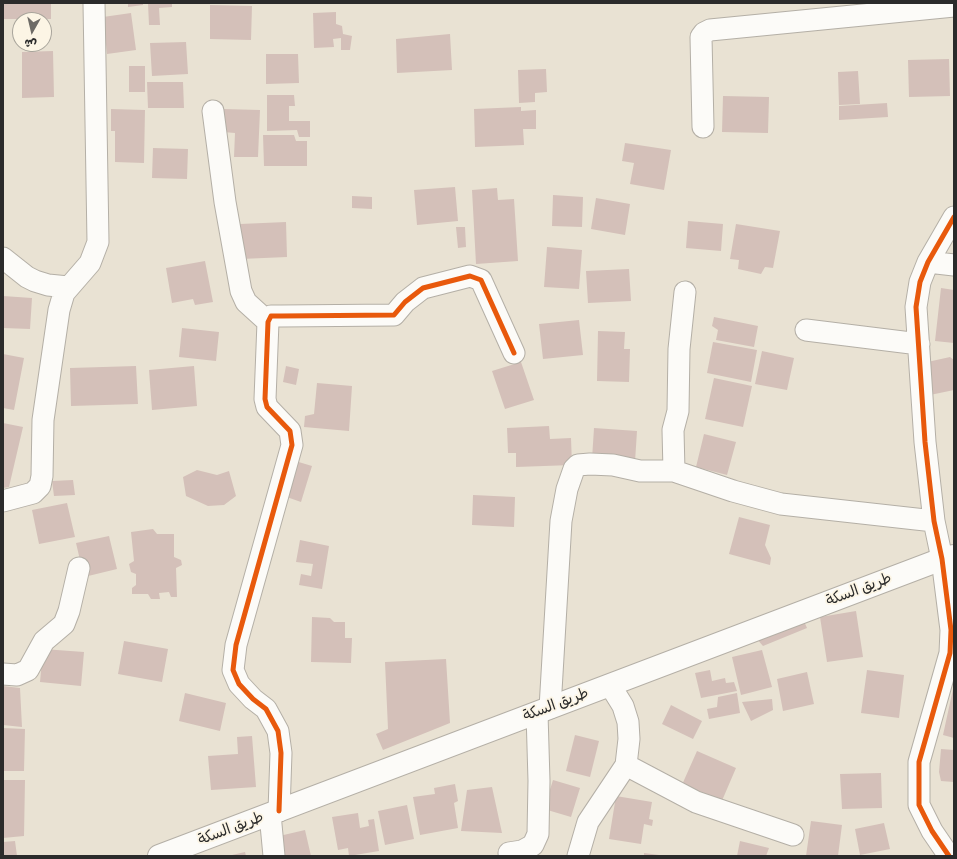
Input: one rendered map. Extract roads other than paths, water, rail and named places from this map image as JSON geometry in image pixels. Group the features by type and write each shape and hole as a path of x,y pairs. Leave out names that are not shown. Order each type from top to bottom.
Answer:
{"main road":[{"name":"طريق السكة","path":"159,856 948,558"}],"street":[{"path":"3,500 33,493 38,490 42,482 43,420 59,310 64,293 90,262 98,242 94,3"},
{"path":"703,127 701,37 704,33 710,30 954,6"},
{"path":"213,111 225,202 241,290 246,302 268,322"},
{"path":"949,856 932,831 919,805 919,762 950,653 951,630 948,558 934,521 925,442 916,307 920,282 928,262 954,217"},
{"path":"3,258 27,278 35,282 68,287"},
{"path":"928,262 954,264"},
{"path":"274,856 275,812 281,753 278,731 266,709 253,699 239,684 233,670 236,646 292,445 290,431 267,407 265,399 268,322 271,316 394,315 405,302 423,288 470,276 481,280 514,353"},
{"path":"674,471 673,430 678,411 679,349 685,292"},
{"path":"806,330 919,344"},
{"path":"509,853 522,851 533,845 538,834 543,710 561,521 567,489 574,470 578,465 613,465 640,471 674,471 733,491 781,504 934,521"},
{"path":"3,674 17,675 28,670 44,641 64,624 69,611 79,568"},
{"path":"578,856 588,822 626,765 629,739 628,722 623,706 610,685"},
{"path":"626,765 696,802 793,835"}]}
